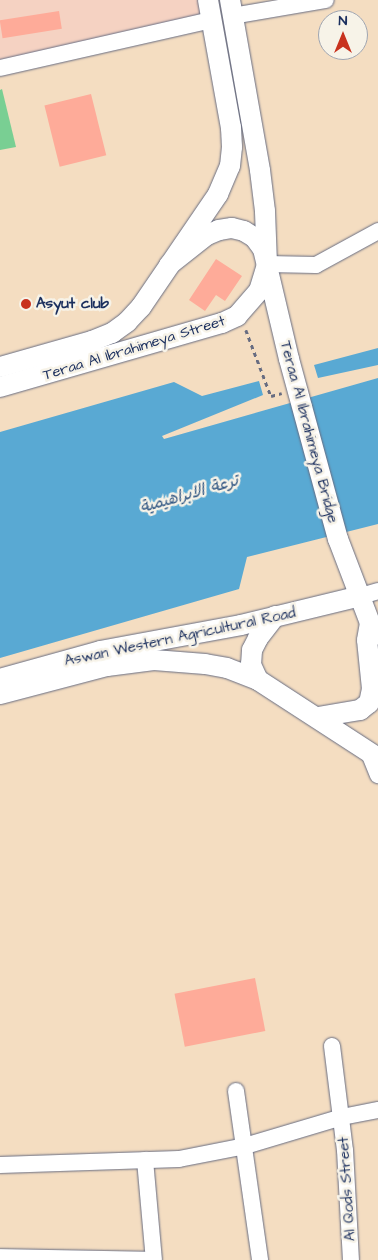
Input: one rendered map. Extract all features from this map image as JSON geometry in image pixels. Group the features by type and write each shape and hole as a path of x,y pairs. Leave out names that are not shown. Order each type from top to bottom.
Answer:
{"main road":[{"name":"Teraa Al Ibrahimeya Street","path":"0,367 92,341 112,333 127,322 140,307 218,194 230,166 231,128 208,0"},
{"path":"231,8 260,170 267,264"},
{"path":"169,266 208,235 219,230 232,228 244,231 255,238 262,249 267,264"},
{"name":"Teraa Al Ibrahimeya Street","path":"0,387 222,323 240,314 259,291 267,264"},
{"name":"Teraa Al Ibrahimeya Bridge","path":"267,264 289,359 338,539 369,594 374,629"},
{"name":"Aswan Western Agricultural Road","path":"0,679 100,651 240,625 369,594"},
{"path":"258,680 251,665 252,650 258,638 275,616"},
{"path":"318,717 360,710 370,703 372,689 367,640 374,629"},
{"name":"Aswan Western Agricultural Road","path":"0,694 107,666 154,660 177,660 228,668 258,680 318,717 373,756"}],"street":[{"path":"231,8 326,0"},
{"path":"0,68 211,20"},
{"path":"267,264 316,265 378,231"},
{"path":"373,756 378,775"},
{"name":"Al Qods Street","path":"332,1046 342,1117 351,1260"},
{"path":"236,1091 246,1146 260,1260"},
{"path":"0,1165 179,1159 246,1146 342,1117 378,1110"},
{"path":"3,1258 152,1260 145,1160"}],"path":[{"path":"240,314 271,396 288,392"}],"shaded area":[{"path":"0,0 208,0 211,20 0,68"}],"green space":[{"path":"2,89 16,147 0,150 0,90"}],"water":[{"path":"378,348 378,365 318,378 314,365"},
{"name":"ترعة الابراهيمية","path":"378,378 378,524 247,557 239,589 0,658 0,432 174,382 202,396 259,381 263,395 162,436 164,439"}],"building":[{"path":"59,11 62,29 3,38 0,20"},
{"path":"91,94 106,155 60,167 44,106"},
{"path":"216,259 242,276 225,301 216,295 205,311 189,300"},
{"path":"255,978 265,1031 185,1047 175,994"}],"place":[{"name":"Asyut club","path":"26,304"}]}
